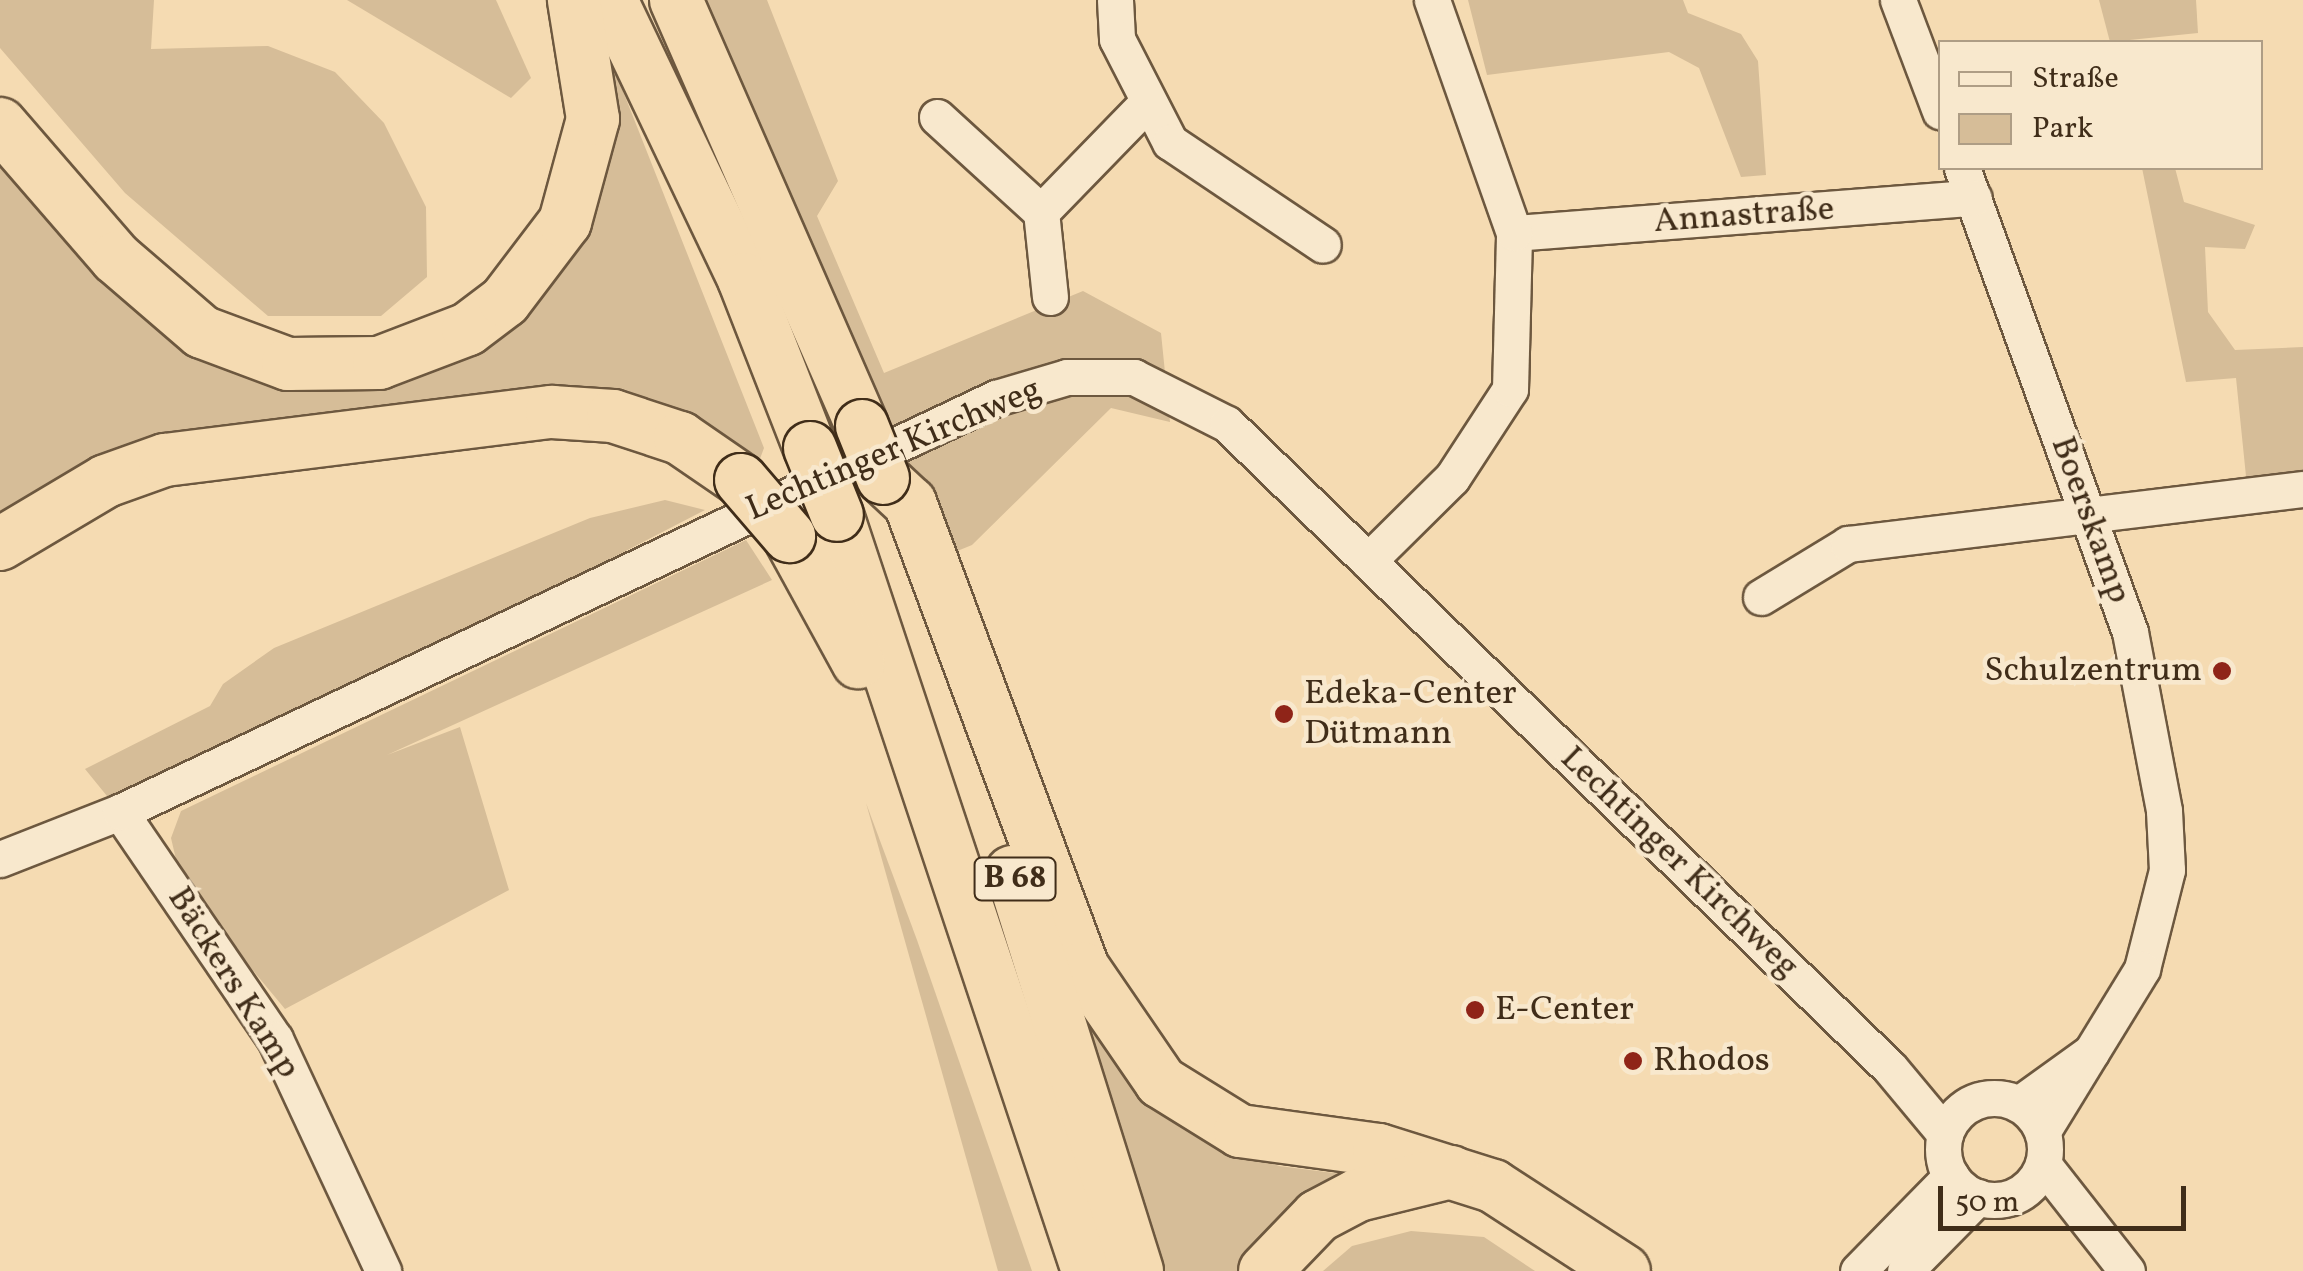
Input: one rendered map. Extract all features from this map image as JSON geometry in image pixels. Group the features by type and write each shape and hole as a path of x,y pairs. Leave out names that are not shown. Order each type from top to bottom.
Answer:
{"highway":[{"path":"0,124 116,258 202,332 288,364 378,364 468,328 505,301 565,222 593,119 574,0"},
{"name":"B 68","path":"612,0 744,279 837,514 976,916 1088,1271"},
{"name":"B 68","path":"676,0 889,486 1137,1271"},
{"path":"0,544 93,488 166,460 552,412 612,416 680,438 740,480 789,536 866,680 940,865 976,916"},
{"path":"889,486 910,503 1084,968 1161,1082 1240,1131 1379,1150 1454,1172 1528,1202 1620,1270"},
{"path":"1265,1271 1318,1216 1358,1194 1454,1172"}],"street":[{"path":"1115,0 1117,39 1170,142 1323,246"},
{"path":"1368,561 1452,478 1510,389 1514,233 1432,0"},
{"path":"1898,0 1938,106"},
{"path":"1041,212 1148,102"},
{"path":"937,116 1041,212 1050,297"},
{"name":"Annastraße","path":"1514,233 1968,183"},
{"name":"Boerskamp","path":"1968,183 2130,632 2167,870 2142,968 2042,1148"},
{"name":"Lechtinger Kirchweg","path":"0,859 120,812 798,487 996,398 1067,377 1134,378 1227,424 1890,1068 1954,1121"},
{"path":"1761,597 1848,544 2303,490"},
{"name":"Bäckers Kamp","path":"120,812 275,1039 383,1271"},
{"name":"Boerskamp","path":"2019,1104 2095,1049"},
{"path":"1905,1271 1964,1187 1954,1121 1991,1098 2019,1104 2089,1232 2127,1271"},
{"path":"2020,1193 2042,1148"},
{"path":"1858,1271 1964,1187 2020,1193 2089,1232"}],"green space":[{"path":"0,0 154,0 151,49 268,46 335,72 384,123 426,207 427,277 381,316 268,316 125,193 0,48"},
{"path":"347,0 496,0 531,78 511,98"},
{"path":"702,0 767,0 838,181 817,216 884,373 1083,291 1161,333 1170,422 1111,408 972,545 940,558"},
{"path":"1468,0 1683,0 1688,13 1741,34 1758,61 1766,175 1741,177 1699,68 1669,52 1487,75"},
{"path":"2099,0 2196,0 2198,33 2109,40"},
{"path":"615,71 764,448 758,464 670,412 331,415 0,530 0,146 206,358 443,366 610,138"},
{"path":"2142,170 2176,170 2184,202 2255,225 2245,249 2205,247 2208,312 2235,350 2303,347 2303,507 2302,490 2248,496 2236,378 2186,382"},
{"path":"665,500 705,510 120,812 85,769 210,706 223,684 274,648 590,518"},
{"path":"746,540 772,580 387,755 460,727 509,890 285,1009 182,885 171,838 181,811"},
{"path":"866,803 917,940 1032,1271 998,1271"},
{"path":"1057,942 1144,1095 1191,1132 1279,1166 1365,1177 1254,1271 1164,1271"},
{"path":"1411,1231 1484,1237 1535,1271 1323,1271 1352,1246"}],"place":[{"name":"Schulzentrum","path":"2222,671"},
{"name":"Edeka-Center Dütmann","path":"1284,714"},
{"name":"E-Center","path":"1475,1010"},
{"name":"Rhodos","path":"1633,1061"}]}
